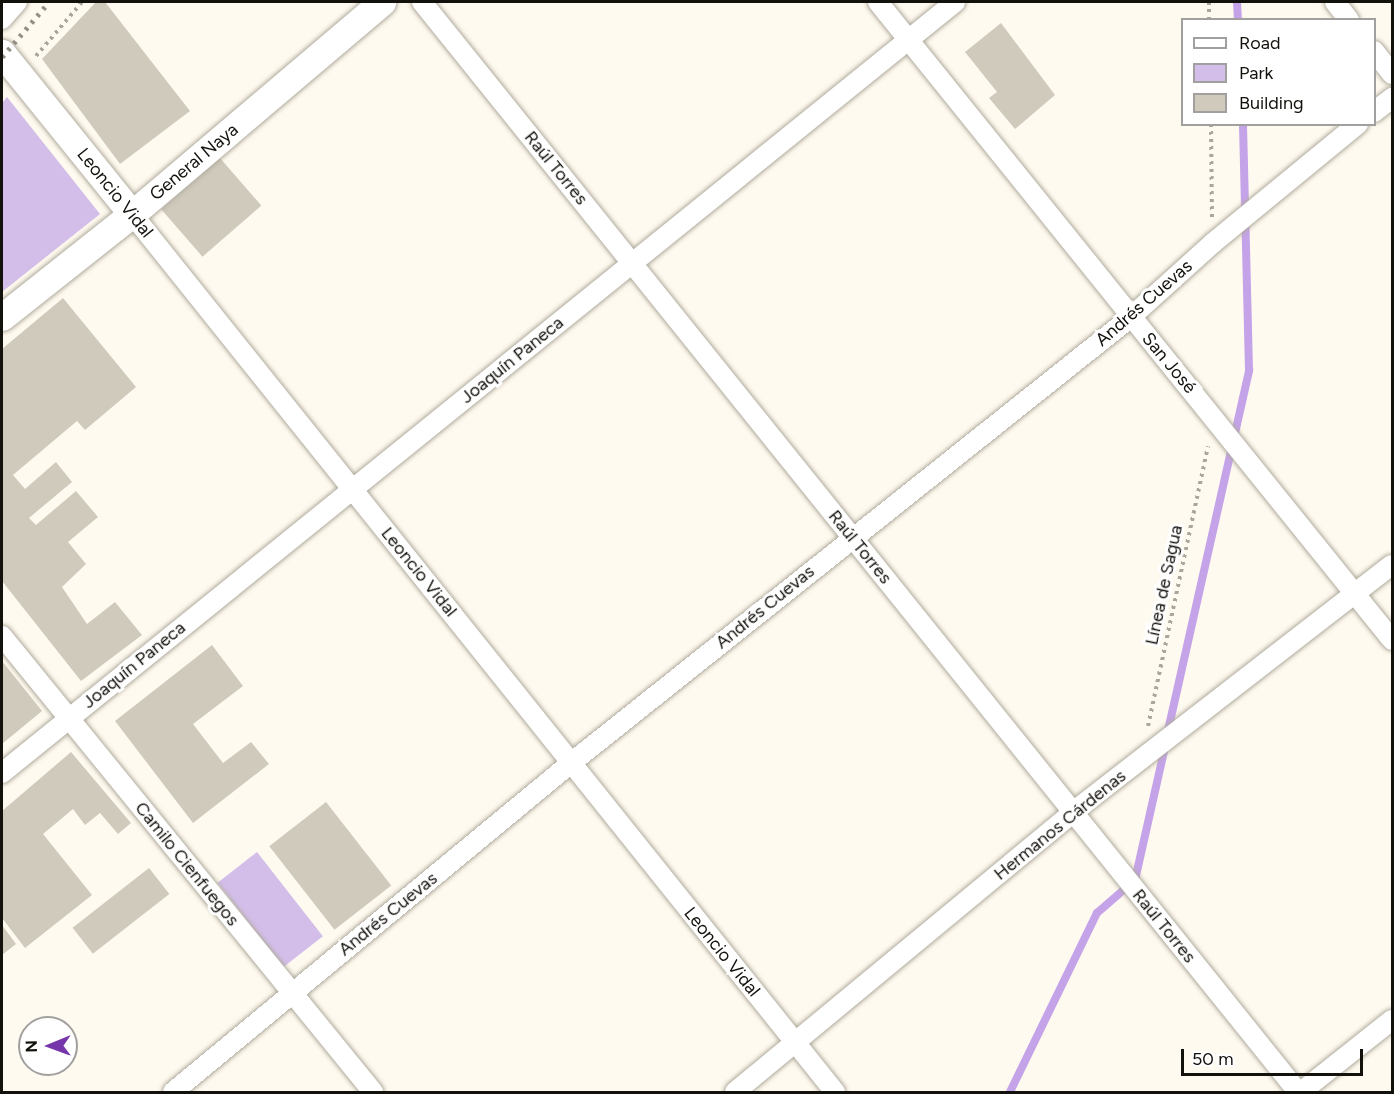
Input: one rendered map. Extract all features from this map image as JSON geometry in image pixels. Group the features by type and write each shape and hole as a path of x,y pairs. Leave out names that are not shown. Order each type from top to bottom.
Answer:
{"street":[{"path":"2,19 17,2"},
{"name":"General Naya","path":"2,317 132,214 382,2"},
{"name":"Raúl Torres","path":"422,2 1300,1092"},
{"name":"San José","path":"878,2 1131,318 1259,471 1392,640"},
{"name":"Joaquín Paneca","path":"2,773 955,2"},
{"path":"1335,2 1347,18"},
{"name":"Leoncio Vidal","path":"2,53 835,1092"},
{"path":"1376,54 1392,74"},
{"path":"1376,110 1392,98"},
{"name":"Andrés Cuevas","path":"173,1092 571,763 852,537 1131,318 1283,183 1355,126"},
{"name":"Hermanos Cárdenas","path":"735,1092 1073,813 1392,565"},
{"name":"Camilo Cienfuegos","path":"2,636 373,1092"},
{"path":"1300,1092 1392,1020"}],"path":[{"path":"20,75 82,2"},
{"path":"1209,2 1209,18"},
{"path":"1211,126 1213,243"},
{"name":"Línea de Sagua","path":"1141,760 1214,416"}],"green space":[{"path":"7,97 100,214 2,292 2,103"},
{"path":"257,852 323,936 283,967 218,883"}],"building":[{"path":"96,2 105,2 190,111 120,164 42,59"},
{"path":"1001,23 1055,95 1015,129 989,98 997,92 965,52"},
{"path":"220,158 261,206 202,257 161,209"},
{"path":"63,298 136,387 85,430 77,421 13,475 25,489 56,462 72,482 29,518 36,525 76,491 98,517 68,542 86,564 62,587 87,624 115,602 142,635 81,681 2,581 2,349"},
{"path":"212,645 243,686 193,724 223,763 251,742 269,764 193,823 115,721"},
{"path":"2,661 42,711 2,744"},
{"path":"71,752 131,823 118,834 100,813 85,825 73,809 43,834 92,895 25,948 2,918 2,811"},
{"path":"326,802 391,886 335,930 269,846"},
{"path":"149,868 169,894 93,954 73,928"},
{"path":"2,925 16,944 2,955"}],"waterway":[{"path":"1237,2 1238,18"},
{"path":"1167,735 1249,370 1243,126"},
{"path":"1010,1092 1097,913 1135,880 1165,747"}],"railway":[{"path":"2,57 49,2"}]}
